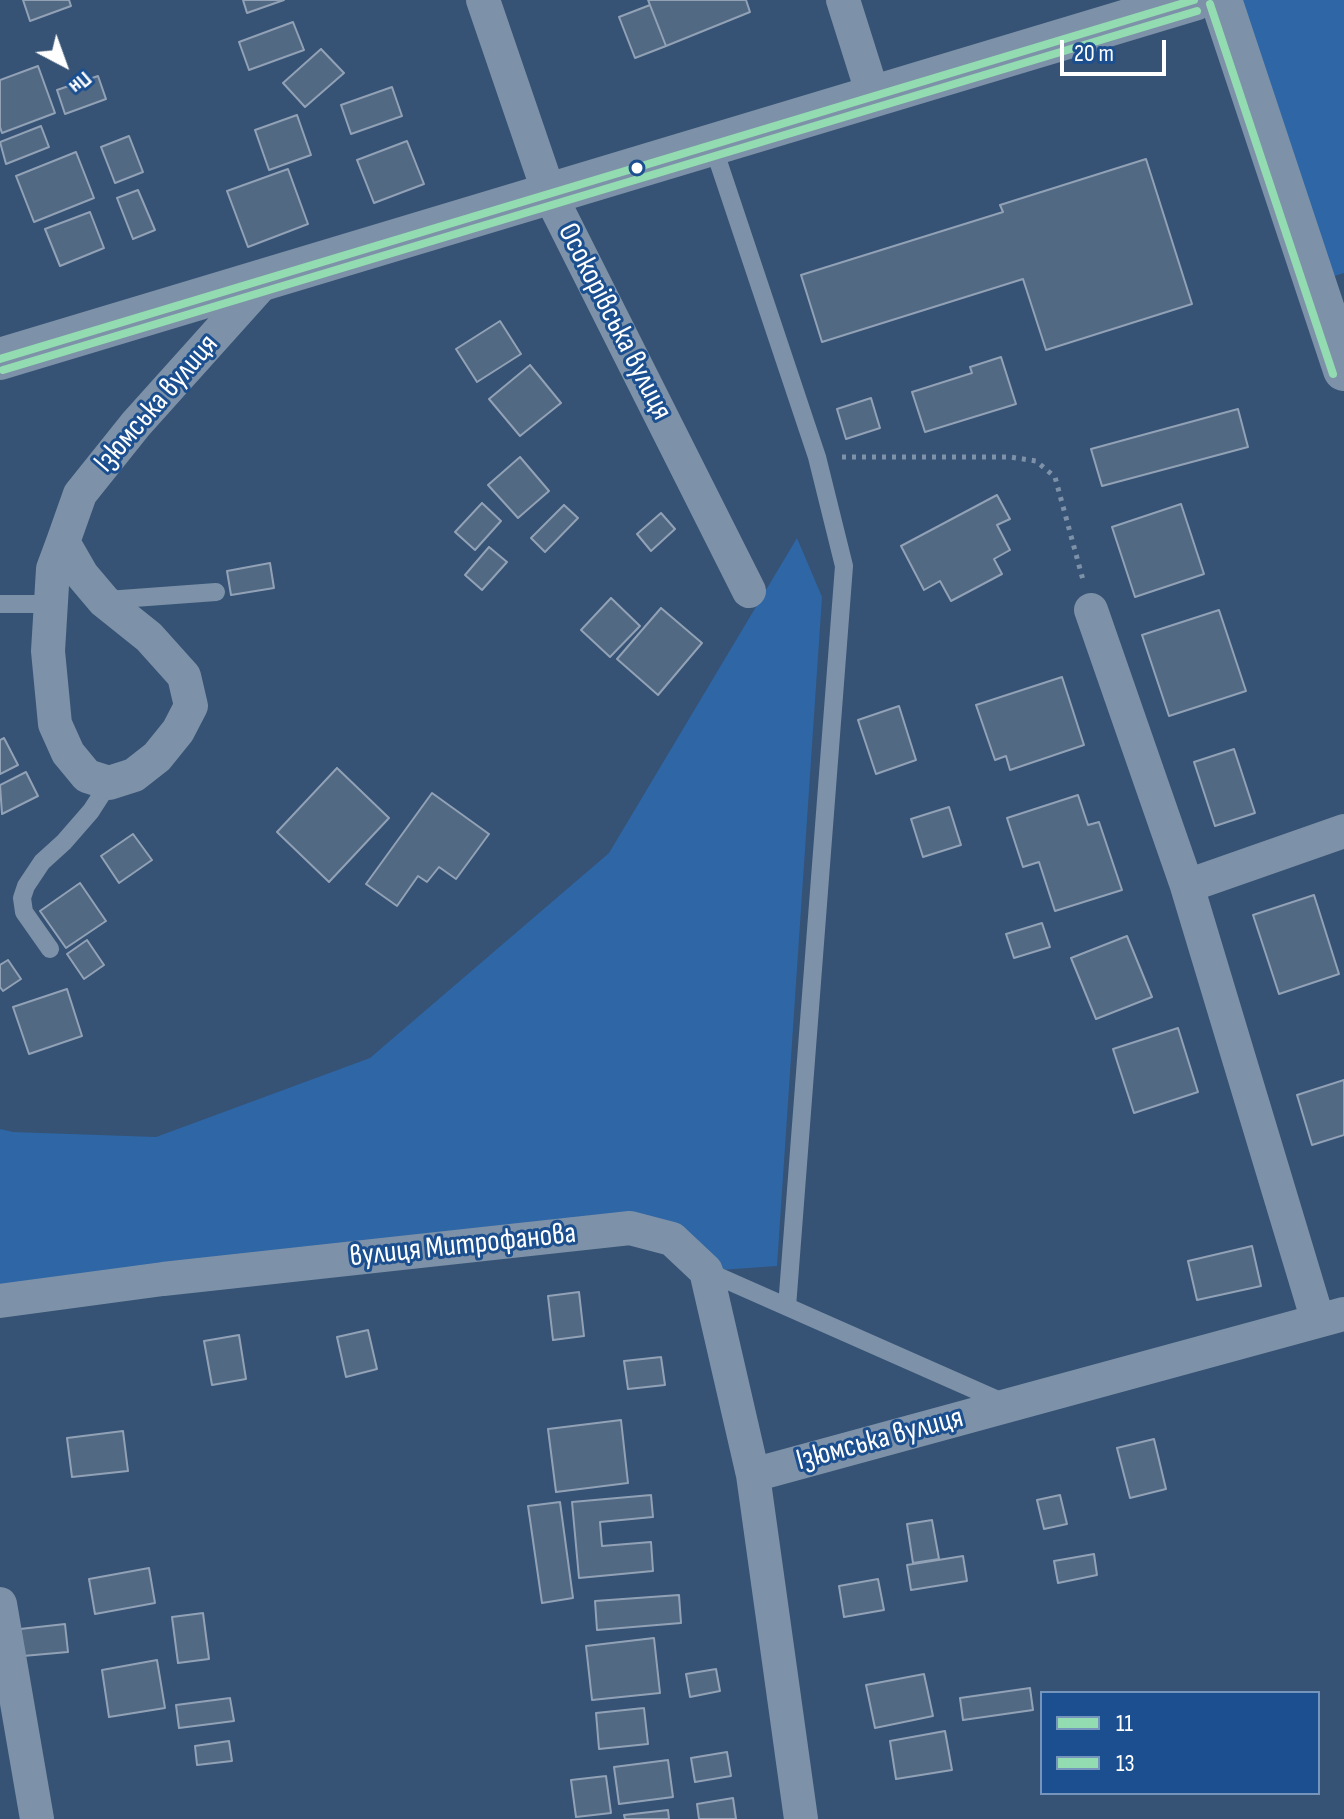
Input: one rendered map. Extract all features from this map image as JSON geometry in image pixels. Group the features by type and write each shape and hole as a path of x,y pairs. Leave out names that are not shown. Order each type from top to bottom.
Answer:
{"street":[{"name":"Осокорівська вулиця","path":"483,0 549,193 749,591"},
{"path":"843,0 873,95"},
{"path":"3,350 268,277 1194,0"},
{"path":"1221,0 1344,370"},
{"name":"Ізюмська вулиця","path":"109,783 87,776 68,753 55,724 48,651 53,569 80,494 136,424 268,277"},
{"path":"63,542 82,575 104,601 149,637 184,676 191,706 178,731 157,757 134,775 109,783"},
{"path":"1091,610 1331,1317"},
{"path":"1187,886 1344,831"},
{"name":"вулиця Митрофанова","path":"0,1301 163,1279 630,1228 672,1239 706,1271"},
{"path":"706,1271 753,1475 801,1819"},
{"name":"Ізюмська вулиця","path":"753,1475 1331,1317"},
{"path":"0,1604 37,1819"}],"lane":[{"path":"712,143 817,457 844,566 787,1307"},
{"path":"104,601 216,592"},
{"path":"0,604 51,604"},
{"path":"50,949 24,912 22,898 26,886 42,862 91,811 109,783"},
{"path":"706,1271 1009,1405"}],"path":[{"path":"817,457 1010,457 1036,461 1055,477 1091,610"}],"shaded area":[{"path":"1221,0 1344,0 1344,273 1315,282"},
{"path":"797,538 822,597 777,1266 706,1271 672,1239 0,1301 0,1129 156,1137 370,1058 609,853"}],"building":[{"path":"23,0 69,0 71,6 30,21"},
{"path":"243,0 284,0 247,13"},
{"path":"648,0 746,0 750,12 666,46"},
{"path":"650,5 666,46 635,58 619,17"},
{"path":"293,22 304,50 249,70 239,42"},
{"path":"321,49 344,73 305,107 283,83"},
{"path":"38,66 55,113 2,133 0,80"},
{"path":"98,76 106,99 65,114 57,90"},
{"path":"392,87 402,116 351,134 341,105"},
{"path":"297,115 311,155 269,170 255,130"},
{"path":"41,126 49,147 6,164 0,142"},
{"path":"129,136 143,172 115,183 101,147"},
{"path":"407,141 424,184 374,203 357,160"},
{"path":"76,152 94,198 34,222 16,176"},
{"path":"1146,159 1192,304 1046,350 1023,279 822,342 801,275 1003,212 1000,205"},
{"path":"288,169 308,224 248,247 227,191"},
{"path":"138,190 155,230 133,239 117,198"},
{"path":"90,212 104,248 60,266 45,229"},
{"path":"500,321 521,354 477,382 456,349"},
{"path":"1001,357 1016,404 925,432 912,392 972,373 970,367"},
{"path":"530,365 561,403 520,436 489,399"},
{"path":"871,398 880,428 846,439 837,409"},
{"path":"1238,409 1248,447 1102,486 1091,449"},
{"path":"520,457 549,491 518,518 488,485"},
{"path":"997,495 1010,519 997,525 1010,550 994,559 1002,574 951,601 940,581 924,590 901,546"},
{"path":"482,503 501,521 475,550 455,532"},
{"path":"1181,504 1204,574 1135,597 1112,527"},
{"path":"564,505 578,518 545,552 531,538"},
{"path":"661,513 675,529 651,551 637,534"},
{"path":"489,547 507,562 482,590 465,575"},
{"path":"270,563 274,588 231,595 227,571"},
{"path":"611,598 640,626 610,657 581,630"},
{"path":"661,608 702,643 658,695 617,659"},
{"path":"1219,610 1246,691 1169,716 1142,635"},
{"path":"1062,677 1084,745 1010,770 1006,756 995,760 976,705"},
{"path":"899,706 916,760 876,774 858,720"},
{"path":"4,738 18,765 0,774 0,740"},
{"path":"1234,749 1255,813 1215,826 1194,762"},
{"path":"337,768 389,818 329,882 277,832"},
{"path":"26,772 38,796 2,814 0,785"},
{"path":"432,793 489,834 456,879 439,867 427,882 418,876 397,906 366,884"},
{"path":"1078,795 1088,825 1099,822 1122,890 1055,911 1039,862 1023,867 1007,818"},
{"path":"949,807 961,845 923,857 911,819"},
{"path":"133,834 152,860 119,883 101,856"},
{"path":"80,883 106,921 66,948 40,911"},
{"path":"1314,895 1339,974 1279,994 1253,915"},
{"path":"1042,923 1050,947 1014,958 1006,934"},
{"path":"1127,936 1152,997 1096,1019 1071,958"},
{"path":"87,940 104,965 84,979 67,954"},
{"path":"8,960 21,979 3,991 0,987 0,965"},
{"path":"67,989 82,1036 29,1054 13,1007"},
{"path":"1178,1028 1198,1092 1134,1113 1113,1049"},
{"path":"1344,1080 1344,1135 1312,1145 1297,1095"},
{"path":"1252,1246 1261,1286 1197,1300 1188,1261"},
{"path":"579,1292 584,1336 553,1340 548,1296"},
{"path":"368,1330 377,1369 346,1377 337,1337"},
{"path":"239,1335 246,1379 212,1385 204,1341"},
{"path":"661,1357 665,1385 628,1389 624,1361"},
{"path":"621,1420 628,1483 556,1492 548,1429"},
{"path":"123,1431 128,1471 72,1477 67,1438"},
{"path":"1154,1439 1166,1489 1130,1498 1117,1448"},
{"path":"651,1495 653,1517 600,1522 602,1546 651,1542 653,1571 579,1578 572,1502"},
{"path":"1060,1495 1067,1524 1044,1529 1037,1500"},
{"path":"560,1502 573,1598 542,1603 528,1506"},
{"path":"932,1520 939,1559 913,1563 907,1524"},
{"path":"1094,1554 1097,1575 1058,1583 1054,1561"},
{"path":"963,1556 967,1581 911,1590 907,1565"},
{"path":"149,1568 155,1603 95,1614 89,1579"},
{"path":"878,1579 884,1610 844,1617 839,1586"},
{"path":"679,1595 681,1623 597,1630 595,1601"},
{"path":"203,1613 209,1659 178,1663 172,1617"},
{"path":"65,1624 68,1652 23,1656 20,1629"},
{"path":"654,1638 660,1693 592,1700 586,1646"},
{"path":"157,1660 165,1708 109,1717 102,1670"},
{"path":"716,1669 720,1691 690,1697 686,1674"},
{"path":"924,1674 933,1716 875,1728 866,1685"},
{"path":"1030,1688 1033,1710 963,1720 960,1698"},
{"path":"230,1698 234,1721 179,1728 176,1705"},
{"path":"644,1708 648,1744 599,1749 596,1713"},
{"path":"945,1731 952,1770 896,1779 890,1741"},
{"path":"229,1741 232,1761 197,1765 195,1746"},
{"path":"727,1752 731,1776 695,1782 691,1758"},
{"path":"668,1760 673,1797 619,1804 614,1767"},
{"path":"606,1776 611,1813 576,1817 571,1780"},
{"path":"733,1798 736,1819 699,1819 697,1804"},
{"path":"668,1810 669,1819 625,1819 624,1815"}],"transit line":[{"name":"11","path":"0,359 1194,0"},
{"name":"13","path":"1210,4 1333,374"},
{"name":"13","path":"3,370 1197,11"}]}
